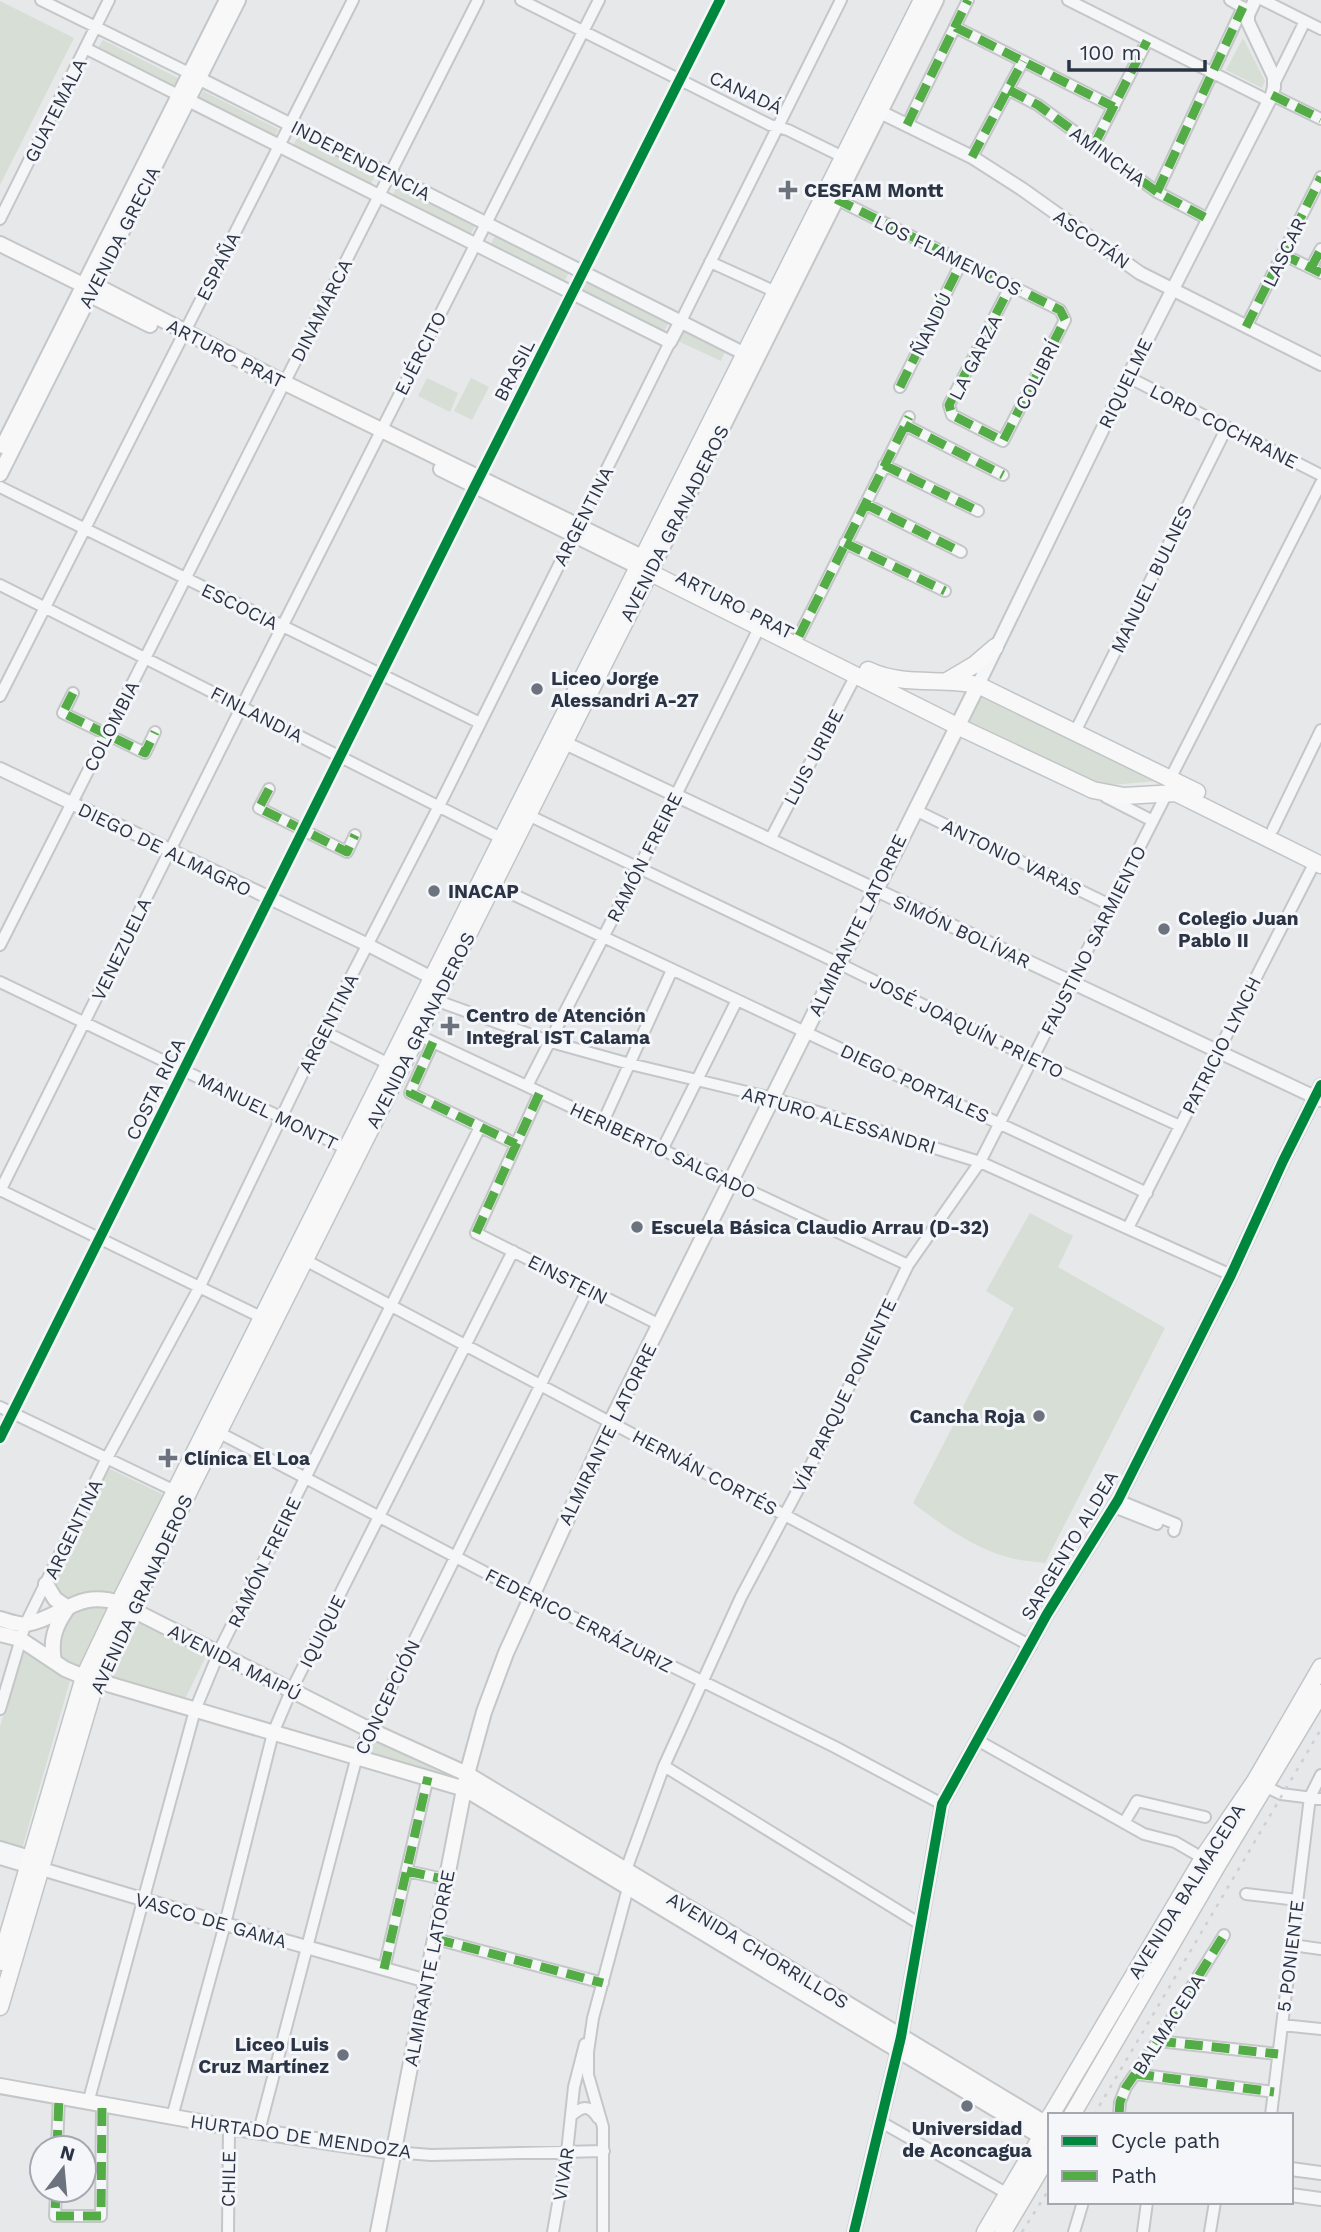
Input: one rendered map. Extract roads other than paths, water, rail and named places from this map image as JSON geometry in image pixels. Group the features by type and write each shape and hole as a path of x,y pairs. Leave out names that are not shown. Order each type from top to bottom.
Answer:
{"main road":[{"name":"AVENIDA GRECIA","path":"194,76 227,0"},
{"name":"AVENIDA GRECIA","path":"0,474 183,97 238,0"},
{"name":"AVENIDA GRANADEROS","path":"126,1606 175,1491 267,1321 305,1260 435,1000 438,981 647,565 836,200 922,0"},
{"name":"AVENIDA GRANADEROS","path":"0,1962 90,1679 219,1432 267,1321 389,1064 493,885 508,842 528,816 565,743 745,354 843,157 875,109 936,0"},
{"name":"ARTURO PRAT","path":"0,244 379,434 877,674 891,679 978,685 1075,732 1182,795 1319,860"},
{"name":"AVENIDA GRECIA","path":"0,452 89,288"},
{"name":"ARTURO PRAT","path":"647,565 957,726 1093,790 1124,796 1169,786 1273,829 1319,860"},
{"path":"947,681 974,665 995,647"},
{"name":"ALMIRANTE LATORRE","path":"378,2232 466,1781 491,1690 530,1596 611,1422 978,685"},
{"path":"46,1584 55,1599 68,1608 57,1624 52,1640 54,1661"},
{"name":"AVENIDA MAIPÚ","path":"23,1632 81,1601 106,1598 466,1781"},
{"path":"0,1619 23,1632 65,1669 90,1679 428,1777 466,1781"},
{"path":"0,1633 23,1632"},
{"name":"AVENIDA BALMACEDA","path":"1260,1784 1321,1667"},
{"name":"AVENIDA BALMACEDA","path":"1057,2113 1210,1862 1321,1693"},
{"name":"AVENIDA CHORRILLOS","path":"466,1781 626,1870 754,1956"},
{"name":"AVENIDA CHORRILLOS","path":"466,1781 628,1888 754,1956 900,2044 1048,2127"},
{"name":"AVENIDA BALMACEDA","path":"1073,2113 1210,1862"},
{"name":"AVENIDA GRANADEROS","path":"0,2007 33,1864"},
{"name":"HURTADO DE MENDOZA","path":"0,2086 229,2127 394,2152"},
{"name":"AVENIDA BALMACEDA","path":"985,2232 1048,2127"},
{"path":"1003,2232 1048,2156"}],"street":[{"name":"INDEPENDENCIA","path":"41,0 745,354"},
{"name":"GUATEMALA","path":"0,219 109,0"},
{"name":"ESPAÑA","path":"0,696 354,0"},
{"name":"DINAMARCA","path":"145,657 478,0"},
{"name":"CANADÁ","path":"522,0 769,125 788,130 843,157"},
{"name":"EJÉRCITO","path":"242,706 599,0"},
{"name":"BRASIL","path":"341,756 720,0"},
{"path":"670,342 841,0"},
{"path":"906,125 968,0"},
{"path":"1068,0 1213,73 1272,93 1321,119"},
{"path":"1230,0 1249,6"},
{"path":"1264,0 1321,29"},
{"path":"1157,192 1213,73 1249,6"},
{"path":"1249,6 1249,26 1272,93"},
{"name":"RIQUELME","path":"978,685 1171,290 1272,93 1305,21"},
{"name":"AMINCHA","path":"955,27 1114,107"},
{"path":"1094,145 1147,41"},
{"name":"INDEPENDENCIA","path":"85,48 670,342"},
{"path":"972,157 1023,61"},
{"name":"AMINCHA","path":"1009,90 1038,105 1157,192 1208,219"},
{"name":"ASCOTÁN","path":"875,109 972,157 1022,189 1113,255 1171,290 1321,364"},
{"name":"LASCAR","path":"1246,327 1321,177"},
{"name":"LOS FLAMENCOS","path":"836,200 1060,310"},
{"name":"LASCAR","path":"1316,270 1321,249"},
{"path":"1282,254 1316,270"},
{"name":"ÑANDÚ","path":"900,387 962,261"},
{"path":"710,262 776,292"},
{"name":"LA GARZA","path":"1003,441 952,415 949,405 1011,285"},
{"name":"COLIBRÍ","path":"1003,441 1065,320 1060,310"},
{"name":"ARGENTINA","path":"0,1709 23,1632 107,1458 199,1288 323,1031 439,806 670,342"},
{"name":"LORD COCHRANE","path":"1128,377 1321,475"},
{"path":"800,636 907,421 1003,475"},
{"name":"MANUEL BULNES","path":"1075,732 1227,427"},
{"path":"884,465 978,511"},
{"name":"FAUSTINO SARMIENTO","path":"980,1162 1321,482"},
{"name":"ESCOCIA","path":"0,488 480,723"},
{"path":"865,504 961,552"},
{"path":"845,543 945,591"},
{"name":"FINLANDIA","path":"0,585 508,842"},
{"name":"RAMÓN FREIRE","path":"527,1086 760,626"},
{"name":"COLOMBIA","path":"0,945 145,657"},
{"name":"LUIS URIBE","path":"770,840 856,675"},
{"path":"73,693 63,713 107,734 145,752 155,732"},
{"name":"VENEZUELA","path":"0,1191 242,706"},
{"path":"1273,829 1321,730"},
{"name":"SIMÓN BOLÍVAR","path":"565,743 1318,1099"},
{"name":"COSTA RICA","path":"0,1438 341,756"},
{"name":"DIEGO DE ALMAGRO","path":"0,769 438,981"},
{"path":"269,789 260,808 347,852 355,835"},
{"name":"ARTURO PRAT","path":"1093,790 1153,821"},
{"name":"ANTONIO VARAS","path":"915,810 1110,905"},
{"name":"JOSÉ JOAQUÍN PRIETO","path":"528,816 838,963 1032,1059 1180,1126"},
{"name":"PATRICIO LYNCH","path":"1128,1228 1319,860"},
{"name":"DIEGO PORTALES","path":"493,885 1147,1193"},
{"path":"603,1122 673,970"},
{"name":"MANUEL MONTT","path":"0,982 347,1149"},
{"name":"ARTURO ALESSANDRI","path":"435,1000 551,1042 696,1081 772,1098 980,1162 1231,1275"},
{"path":"662,1150 737,1000"},
{"path":"323,1031 389,1064"},
{"name":"HERIBERTO SALGADO","path":"418,1035 908,1265"},
{"path":"433,1042 410,1093 480,1127 516,1144 540,1093"},
{"name":"SARGENTO ALDEA","path":"854,2232 900,2044 942,1804 1047,1614 1116,1503 1231,1275 1283,1161 1318,1099 1321,1085"},
{"name":"RAMÓN FREIRE","path":"55,2204 55,2216 107,2216 95,2104 143,1900 195,1710 218,1654 480,1127"},
{"name":"EINSTEIN","path":"516,1144 476,1233 660,1325"},
{"name":"VÍA PARQUE PONIENTE","path":"626,1870 664,1766 740,1597 785,1515 908,1265 980,1162"},
{"path":"0,1191 267,1321"},
{"name":"IQUIQUE","path":"172,2117 225,1924 273,1733 291,1690 513,1251"},
{"name":"HERNÁN CORTÉS","path":"305,1260 1031,1646"},
{"name":"CONCEPCIÓN","path":"259,2132 357,1756 588,1289"},
{"path":"0,1407 175,1491"},
{"name":"FEDERICO ERRÁZURIZ","path":"219,1432 530,1596 835,1747 942,1804"},
{"path":"1116,1503 1176,1524 1174,1531 1116,1503"},
{"path":"977,1740 1144,1834 1175,1842 1210,1862"},
{"path":"664,1766 920,1924"},
{"name":"5 PONIENTE","path":"1271,2113 1297,1900 1321,1775"},
{"path":"384,1969 428,1777"},
{"path":"1260,1784 1281,1794 1315,1798"},
{"path":"1124,1823 1137,1801 1205,1817"},
{"name":"VASCO DE GAMA","path":"0,1848 33,1864 143,1900 427,1981"},
{"name":"VASCO DE GAMA","path":"0,1858 33,1864"},
{"path":"407,1871 448,1880"},
{"path":"603,2232 604,2151 601,2123 588,2075 588,2052 593,2018 628,1888"},
{"path":"1246,1894 1297,1900"},
{"name":"BALMACEDA","path":"1119,2113 1126,2087 1224,1935"},
{"path":"436,1939 603,1983"},
{"path":"1292,1945 1321,1949"},
{"name":"VIVAR","path":"553,2232 579,2063 593,2018"},
{"path":"1282,2025 1321,2029"},
{"path":"1158,2041 1278,2054"},
{"path":"1136,2074 1273,2092"},
{"path":"58,2134 59,2097"},
{"path":"571,2116 580,2108 587,2107 593,2110 601,2123"},
{"path":"881,2122 1008,2194"},
{"name":"CHILE","path":"228,2232 229,2127"},
{"name":"HURTADO DE MENDOZA","path":"394,2152 431,2155 604,2151"},
{"path":"1293,2169 1321,2173"},
{"path":"1293,2195 1321,2199"},
{"path":"1074,2232 1082,2204"},
{"path":"1143,2232 1147,2204"},
{"path":"1210,2232 1215,2204"}],"railway":[{"path":"1095,2113 1321,1729"},
{"path":"1022,2232 1048,2191"}],"place":[{"name":"CESFAM Montt","path":"788,190"},
{"name":"Liceo Jorge Alessandri A-27","path":"537,689"},
{"name":"INACAP","path":"434,891"},
{"name":"Colegio Juan Pablo II","path":"1164,929"},
{"name":"Centro de Atención Integral IST Calama","path":"450,1026"},
{"name":"Escuela Básica Claudio Arrau (D-32)","path":"637,1227"},
{"name":"Cancha Roja","path":"1039,1416"},
{"name":"Clínica El Loa","path":"168,1458"},
{"name":"Liceo Luis Cruz Martínez","path":"343,2055"},
{"name":"Universidad de Aconcagua","path":"967,2106"}]}
